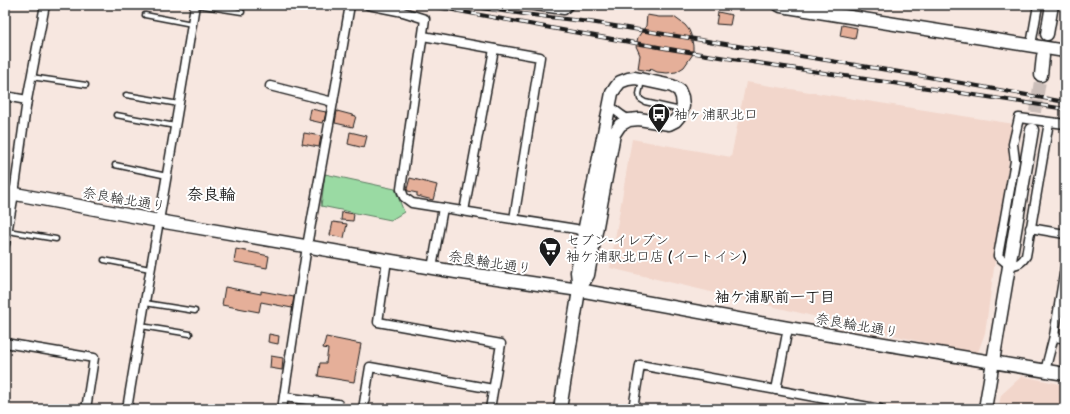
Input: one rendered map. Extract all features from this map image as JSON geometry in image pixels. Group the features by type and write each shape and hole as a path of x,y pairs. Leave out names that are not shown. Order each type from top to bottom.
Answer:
{"street":[{"path":"5,244 9,193 28,100 44,5"},
{"path":"127,409 196,5"},
{"path":"282,409 307,246 350,5"},
{"path":"368,5 403,12 425,19 401,188 404,197 412,203 576,229 584,232"},
{"path":"528,5 564,10 569,5"},
{"path":"779,5 827,9 1065,51"},
{"path":"1031,45 1038,5"},
{"path":"1047,34 1052,5"},
{"path":"423,36 540,57 514,219"},
{"path":"464,212 494,49"},
{"path":"1040,75 1043,56"},
{"path":"560,409 579,290 577,272 612,93 620,82 635,78 672,86 679,90 682,97 683,106 681,114 675,121 668,124 639,119 629,120 620,125 614,134 588,274 579,290"},
{"path":"270,86 333,102"},
{"path":"5,96 28,100"},
{"path":"609,104 619,114 629,120"},
{"path":"1010,266 998,256 1015,161 1014,144 1018,118 1065,124"},
{"path":"1010,266 1023,262 1026,256 1048,122"},
{"path":"985,409 994,363 1032,130"},
{"name":"奈良輪北通り","path":"9,193 159,221 432,268 579,290 788,328 1065,374"},
{"path":"432,268 443,208"},
{"path":"1030,228 1065,234"},
{"path":"387,260 378,322 501,344 490,409"},
{"path":"1045,371 1054,336 1065,268"},
{"path":"776,390 788,328"},
{"path":"1054,336 1065,339"},
{"path":"5,343 94,358 86,409"},
{"path":"633,409 640,365 880,409"},
{"path":"363,409 370,367 493,389"},
{"path":"284,397 338,404"}],"lane":[{"path":"196,5 242,12"},
{"path":"145,15 192,24"},
{"path":"32,77 86,85"},
{"path":"642,80 639,94 640,99 645,102 676,109 683,106"},
{"path":"126,95 179,104"},
{"path":"116,115 175,126"},
{"path":"115,166 167,176"},
{"path":"7,231 56,239"},
{"path":"104,260 150,269"},
{"path":"144,303 195,311"},
{"path":"141,326 190,334"}],"shaded area":[{"path":"746,82 1014,124 985,333 977,355 610,268 632,139 731,157"},
{"path":"1022,376 1065,385 1065,409 998,409 1001,395"}],"green space":[{"path":"325,174 395,189 404,212 391,220 321,206"}],"building":[{"path":"718,12 732,15 730,25 716,24"},
{"path":"647,15 674,17 689,30 693,46 693,54 684,67 676,72 667,73 657,72 651,69 649,71 638,69 640,55 636,46 638,37 646,26"},
{"path":"842,25 857,28 855,39 840,36"},
{"path":"311,109 326,112 322,123 309,120"},
{"path":"337,111 356,116 353,127 335,123"},
{"path":"350,132 367,136 364,148 348,144"},
{"path":"304,133 321,136 319,147 302,144"},
{"path":"410,178 437,185 433,200 417,196 417,193 408,191 407,189"},
{"path":"342,212 354,214 353,221 341,220"},
{"path":"333,222 347,224 344,238 330,235"},
{"path":"236,249 269,256 267,268 234,262"},
{"path":"225,287 261,294 261,291 294,297 292,308 261,302 259,312 222,305"},
{"path":"269,334 279,336 278,344 268,342"},
{"path":"326,337 361,344 354,382 318,376 320,363 326,363 328,349 323,348"},
{"path":"271,356 283,358 282,370 270,368"}],"tunnel":[{"path":"1032,130 1041,75"}],"railway":[{"path":"425,5 678,50 1065,109"},
{"path":"459,5 590,22 912,74 1065,102"}],"place":[{"name":"袖ヶ浦駅北口","path":"659,134"},
{"name":"セブン-イレブン 袖ケ浦駅北口店 (イートイン)","path":"550,268"}],"district":[{"name":"奈良輪","path":"211,194"},
{"name":"袖ケ浦駅前一丁目","path":"775,297"}]}
